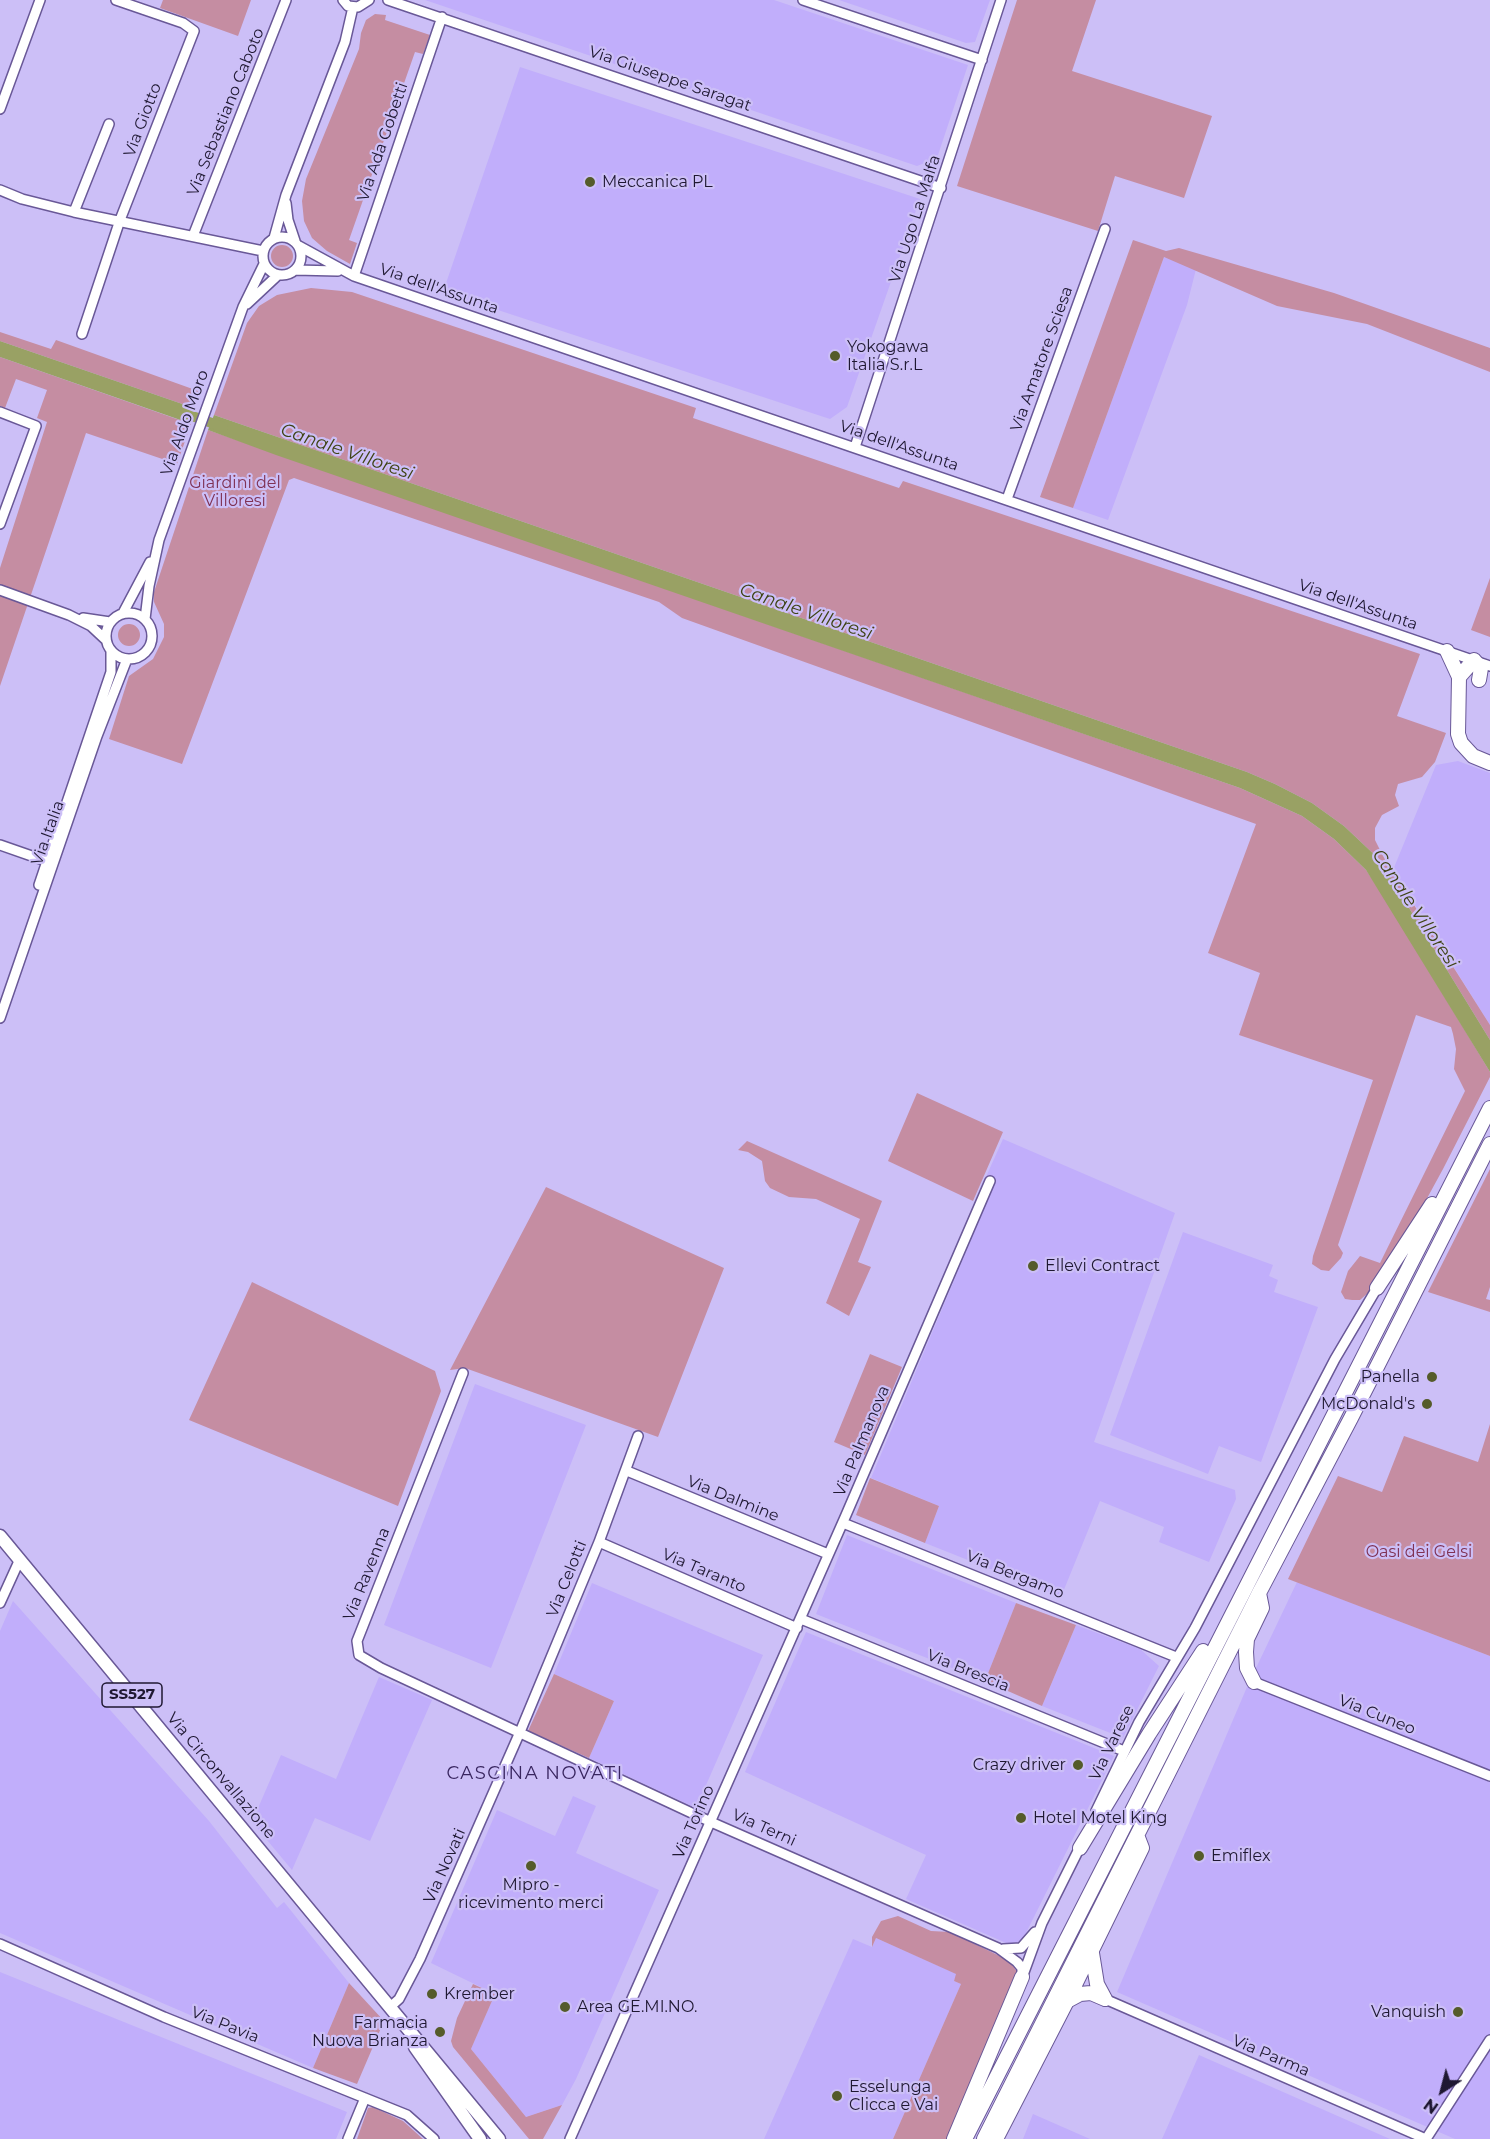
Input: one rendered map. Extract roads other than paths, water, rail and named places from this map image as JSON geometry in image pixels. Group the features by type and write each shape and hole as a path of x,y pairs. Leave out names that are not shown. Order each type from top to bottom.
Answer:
{"highway":[{"path":"1447,651 1459,677 1458,734 1461,743 1473,756 1490,763"},
{"path":"1459,677 1466,666 1474,660 1484,676 1460,705"},
{"path":"1377,1288 1420,1224 1490,1107"},
{"path":"965,2139 1490,1107"},
{"path":"984,2139 1258,1593 1351,1418 1490,1144"},
{"path":"1080,1848 1258,1560"},
{"path":"1254,1682 1247,1668 1246,1652 1248,1639 1262,1608 1258,1593"},
{"path":"996,2139 1142,1848 1137,1835"},
{"path":"1092,1951 1097,1984 1105,1999"},
{"path":"954,2139 1022,1977"},
{"path":"1067,2001 1080,1994 1091,1992 1105,1999"}],"main road":[{"name":"Via Circonvallazione","path":"0,1536 499,2139"},
{"name":"Via Circonvallazione","path":"393,2011 421,2058 480,2139"}],"street":[{"path":"0,109 40,0"},
{"name":"Via Giotto","path":"82,334 120,220 194,31 183,23 116,0"},
{"name":"Via Sebastiano Caboto","path":"193,236 286,0"},
{"path":"343,0 353,7 363,6 369,0"},
{"name":"Via Giuseppe Saragat","path":"388,0 941,188"},
{"path":"803,0 982,60"},
{"name":"Via Ugo La Malfa","path":"855,447 1001,0"},
{"path":"262,251 274,238 286,195 345,42 353,7"},
{"name":"Via Ada Gobetti","path":"354,276 442,17"},
{"path":"74,212 109,124"},
{"path":"0,189 22,199 74,212 262,251"},
{"path":"262,251 264,264 278,275 295,270 301,259 288,220 286,195"},
{"name":"Via Amatore Sciesa","path":"1007,499 1105,229"},
{"path":"274,238 289,237 297,244"},
{"name":"Via dell'Assunta","path":"297,244 341,271 354,276 1490,666"},
{"name":"Via Aldo Moro","path":"123,613 156,549 243,307 264,264"},
{"name":"Via dell'Assunta","path":"295,270 341,271"},
{"name":"Via Aldo Moro","path":"243,307 278,275"},
{"path":"0,412 36,426 0,524"},
{"name":"Via Aldo Moro","path":"145,618 156,549"},
{"path":"0,590 69,615 91,626 106,640 111,651 127,659 140,657 152,642 152,629 145,618 136,614 123,613 110,622 106,640"},
{"path":"69,615 110,622"},
{"name":"Via Italia","path":"0,999 111,672 111,651"},
{"name":"Via Italia","path":"0,1018 119,675 127,659"},
{"path":"40,900 46,874 46,861 66,825"},
{"path":"0,845 46,861"},
{"name":"Via Palmanova","path":"843,1523 990,1181"},
{"name":"Via Varese","path":"1022,1977 1042,1923 1080,1848 1124,1751 1176,1657 1195,1628 1335,1359 1377,1288"},
{"name":"Via Ravenna","path":"463,1373 357,1641 359,1655 363,1659 520,1732"},
{"name":"Via Celotti","path":"520,1732 599,1542 638,1436"},
{"name":"Via Dalmine","path":"627,1471 828,1554"},
{"name":"Via Bergamo","path":"843,1523 1176,1657"},
{"name":"Via Torino","path":"569,2137 843,1523"},
{"name":"Via Taranto","path":"599,1542 799,1624"},
{"path":"0,1603 20,1559"},
{"name":"Via Brescia","path":"799,1624 1124,1751"},
{"name":"Via Cuneo","path":"1254,1682 1490,1776"},
{"name":"Via Terni","path":"520,1732 711,1822 998,1948"},
{"name":"Via Novati","path":"393,2011 420,1959 520,1732"},
{"path":"998,1948 1021,1948 1042,1923"},
{"name":"Via Pavia","path":"0,1944 164,2017 407,2115 434,2139"},
{"path":"998,1948 1017,1962 1022,1977"},
{"name":"Via Parma","path":"1105,1999 1426,2139"},
{"path":"1426,2139 1490,2040"},
{"path":"348,2139 365,2098"}],"waterway":[{"name":"Canale Villoresi","path":"178,411 223,427"}],"place":[{"name":"Meccanica PL","path":"590,182"},
{"name":"Yokogawa Italia S.r.L","path":"835,356"},
{"name":"Ellevi Contract","path":"1033,1266"},
{"name":"Panella","path":"1432,1377"},
{"name":"McDonald's","path":"1427,1404"},
{"name":"Crazy driver","path":"1078,1765"},
{"name":"Hotel Motel King","path":"1021,1818"},
{"name":"Emiflex","path":"1199,1856"},
{"name":"Mipro - ricevimento merci","path":"531,1866"},
{"name":"Krember","path":"432,1994"},
{"name":"Area GE.MI.NO.","path":"565,2007"},
{"name":"Vanquish","path":"1458,2012"},
{"name":"Farmacia Nuova Brianza","path":"440,2032"},
{"name":"Esselunga Clicca e Vai","path":"837,2096"}],"district":[{"name":"CASCINA NOVATI","path":"535,1774"}],"park label":[{"name":"Giardini del Villoresi","path":"235,492"},
{"name":"Oasi dei Gelsi","path":"1419,1552"}]}
